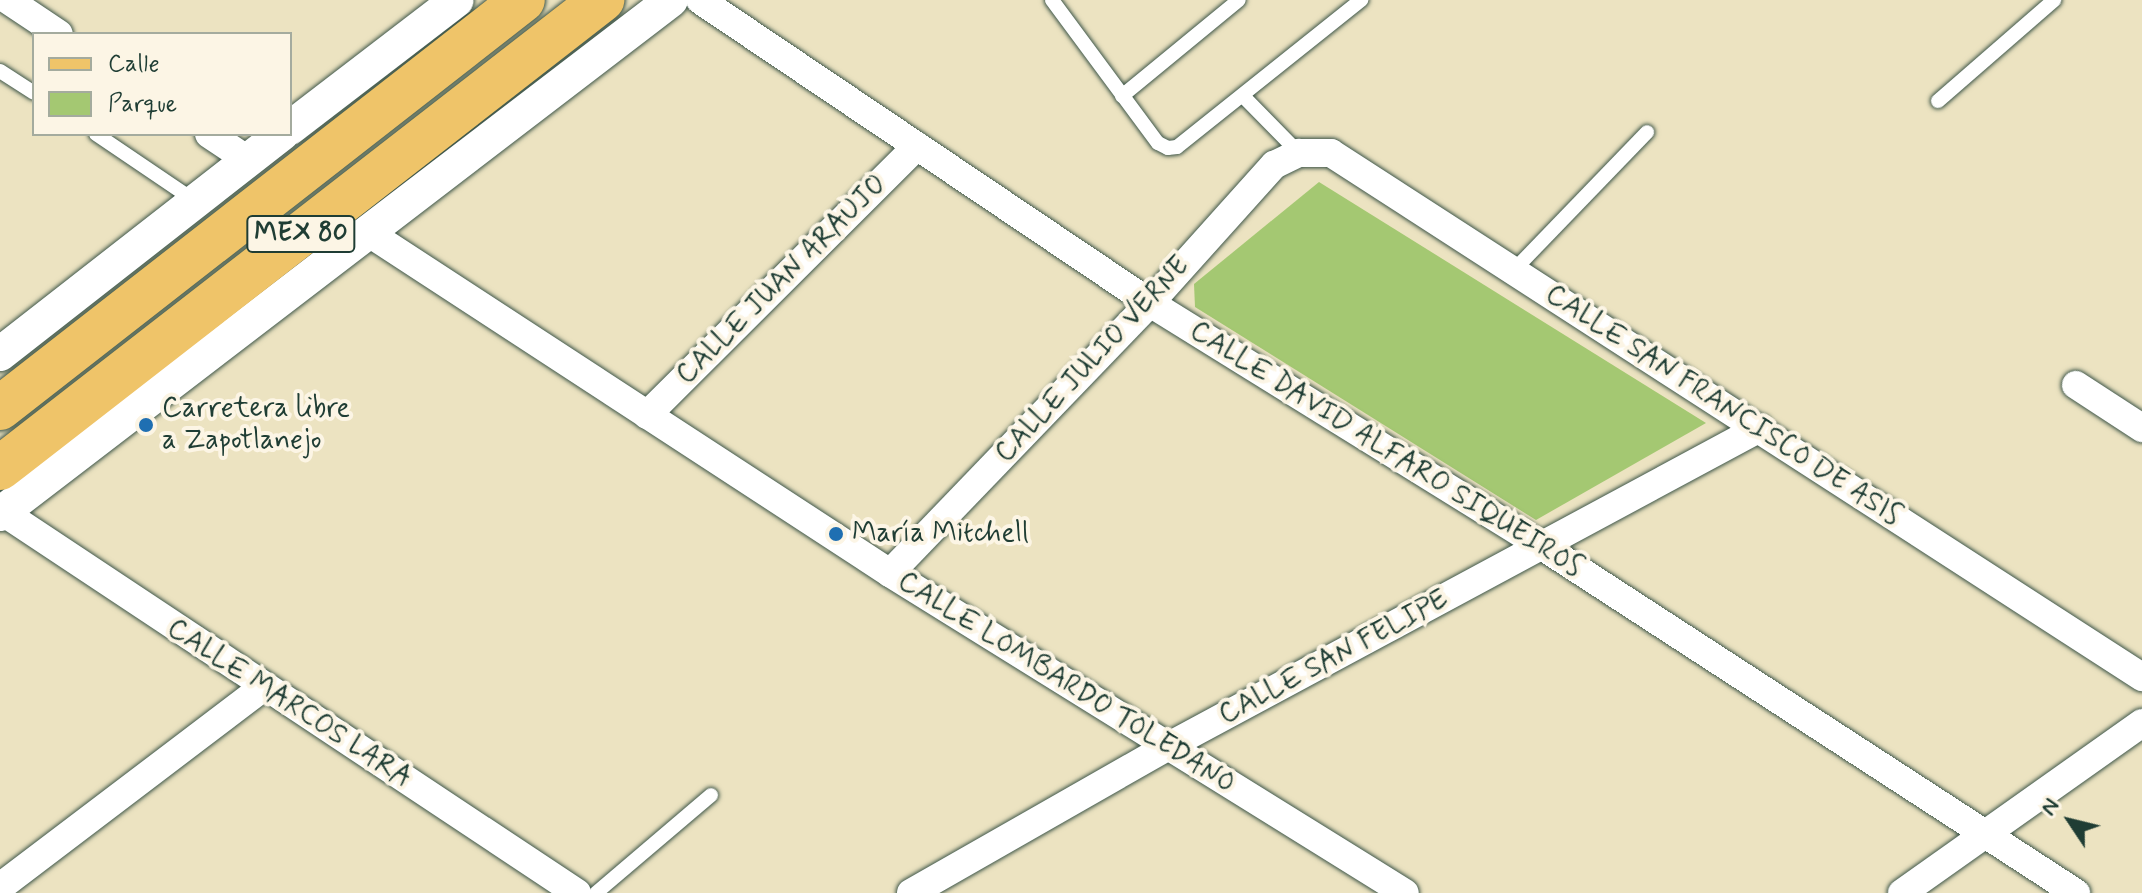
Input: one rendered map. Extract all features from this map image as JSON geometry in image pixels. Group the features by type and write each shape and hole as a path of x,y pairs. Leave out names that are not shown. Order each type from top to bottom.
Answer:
{"main road":[{"name":"MEX 80","path":"0,408 523,0"},
{"name":"MEX 80","path":"0,468 602,0"}],"street":[{"path":"8,0 56,32"},
{"path":"292,126 457,0"},
{"path":"1,513 671,0"},
{"name":"CALLE DAVID ALFARO SIQUEIROS","path":"700,0 1150,303 1542,546 2076,893"},
{"path":"212,136 248,160"},
{"path":"0,354 279,136"},
{"name":"CALLE JUAN ARAUJO","path":"647,415 917,146"},
{"name":"CALLE SAN FRANCISCO DE ASIS","path":"1299,153 1331,153 2142,677"},
{"name":"CALLE JULIO VERNE","path":"890,573 1150,303 1274,165 1299,153"},
{"name":"CALLE LOMBARDO TOLEDANO","path":"369,233 890,573 1402,892"},
{"path":"2076,385 2142,428"},
{"name":"CALLE SAN FELIPE","path":"911,893 1167,747 1760,428"},
{"name":"CALLE MARCOS LARA","path":"1,513 577,893"},
{"path":"0,887 262,688"},
{"path":"1902,893 2142,723"}],"lane":[{"path":"1052,0 1122,96 1168,148 1177,147 1361,0"},
{"path":"1122,96 1239,0"},
{"path":"1938,101 2054,0"},
{"path":"0,71 32,92"},
{"path":"1243,96 1299,153"},
{"path":"1513,271 1647,132"},
{"path":"99,136 195,201"},
{"path":"596,893 711,795"}],"green space":[{"path":"1319,182 1706,423 1536,520 1195,307 1194,284"}],"place":[{"name":"Carretera libre a Zapotlanejo","path":"146,425"},
{"name":"María Mitchell","path":"836,534"}]}
